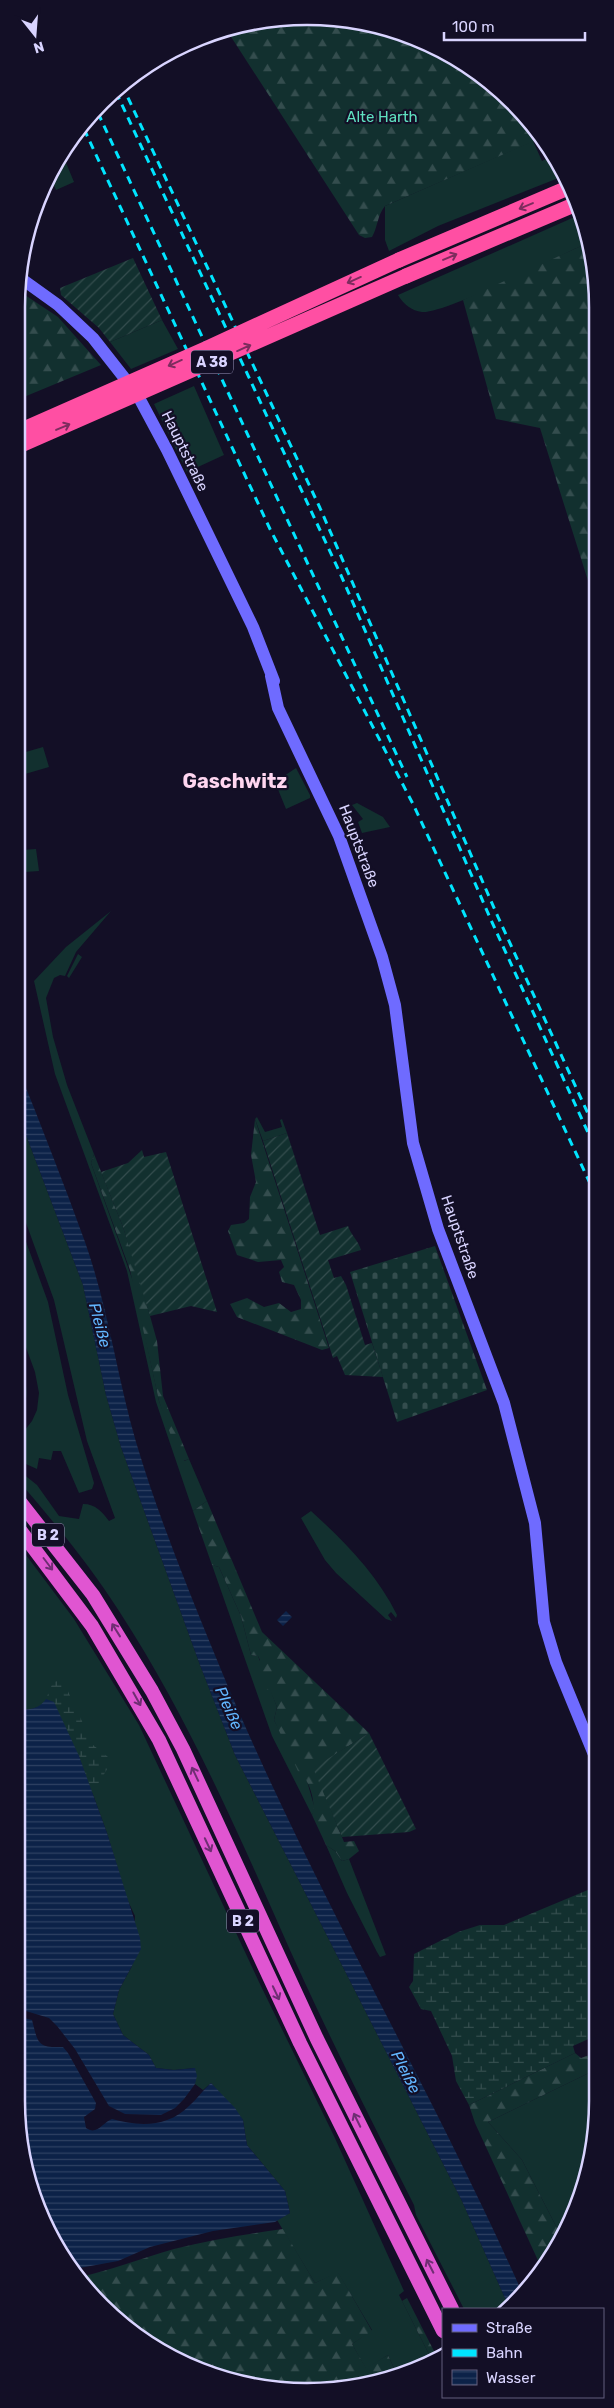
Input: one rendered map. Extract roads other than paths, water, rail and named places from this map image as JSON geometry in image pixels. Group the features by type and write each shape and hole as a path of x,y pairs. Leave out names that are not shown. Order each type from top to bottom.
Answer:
{"highway":[{"name":"A 38","path":"25,427 162,368 399,260 564,190"},
{"name":"A 38","path":"25,443 406,276 571,206"},
{"name":"B 2","path":"25,1508 54,1542 93,1596 152,1691 183,1749 317,2040 451,2308"},
{"name":"B 2","path":"25,1537 92,1626 131,1690 158,1740 300,2043 442,2329"}],"main road":[{"name":"Hauptstraße","path":"26,282 58,306 93,338 137,394 168,450 253,627 283,705 288,729 339,836 382,957 395,1006 413,1143 438,1229 504,1403 535,1523 544,1622 556,1662 589,1742"}],"water":[{"name":"Pleiße","path":"25,1086 85,1242 100,1291 136,1442 184,1579 251,1740 288,1820 446,2132 519,2287 506,2300 462,2201 235,1755 200,1665 121,1447 106,1395 83,1285 25,1132"},
{"path":"286,1611 292,1617 283,1626 277,1620"},
{"path":"46,1699 54,1702 79,1756 107,1833 140,1938 141,1949 119,1990 113,2014 123,2035 149,2055 156,2068 174,2070 195,2068 197,2076 195,2084 175,2108 161,2115 125,2114 109,2106 75,2049 57,2026 49,2018 25,2011 25,1709 37,1707"},
{"path":"25,2018 32,2020 40,2043 48,2046 63,2047 96,2103 95,2109 84,2117 86,2128 90,2130 97,2129 112,2119 143,2124 172,2118 189,2106 211,2083 235,2108 243,2120 247,2145 285,2191 290,2213 275,2222 213,2231 150,2247 118,2261 80,2268 63,2242 46,2209 30,2156 27,2138"}],"railway":[{"path":"125,92 320,508 498,917 589,1116"},
{"path":"119,97 340,573 491,920 589,1135"},
{"path":"100,116 407,777"},
{"path":"85,132 270,529 413,804 589,1181"}],"district":[{"name":"Gaschwitz","path":"235,781"}],"park label":[{"name":"Alte Harth","path":"382,117"}]}
